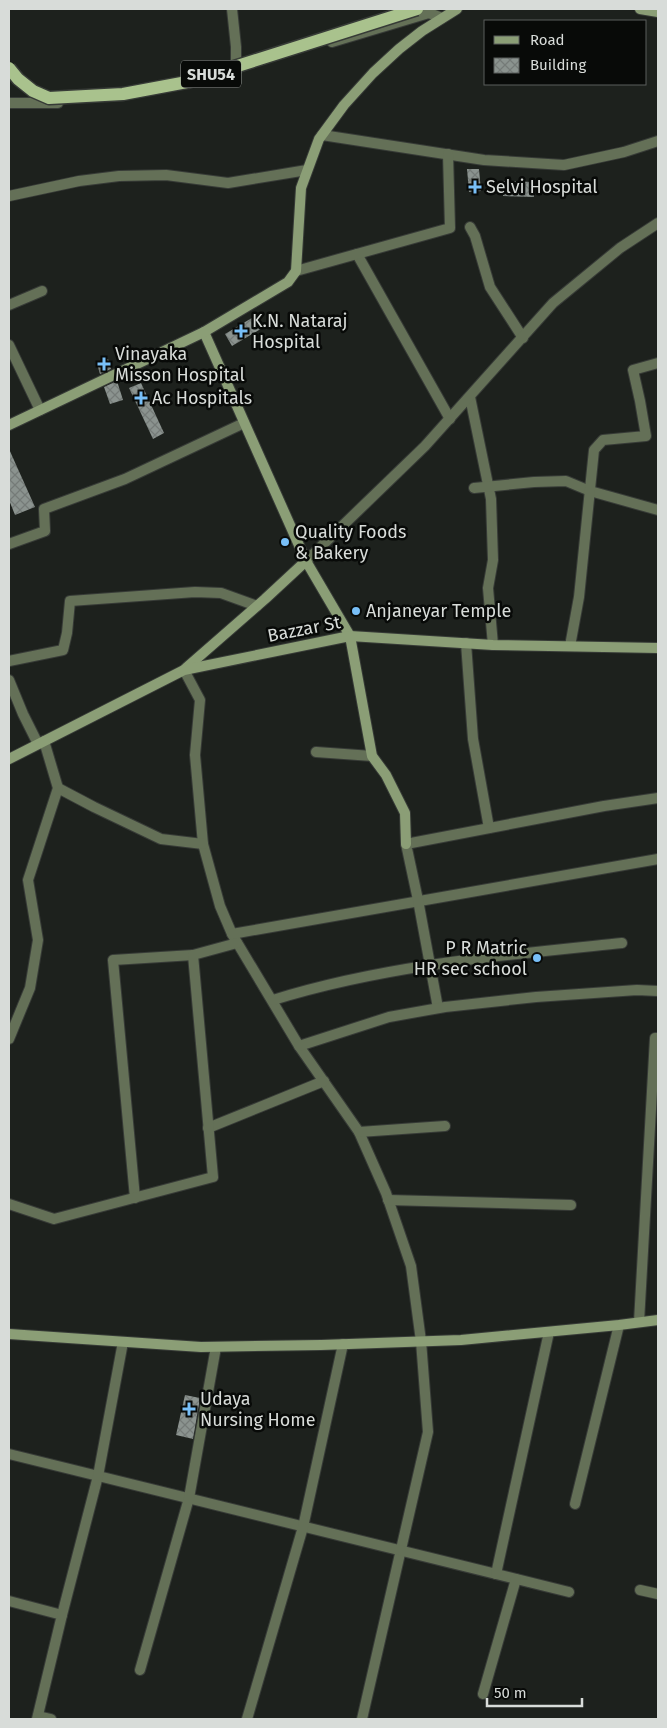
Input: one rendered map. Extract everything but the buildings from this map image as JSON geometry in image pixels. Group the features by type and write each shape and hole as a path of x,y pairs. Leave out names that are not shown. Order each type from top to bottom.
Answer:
{"main road":[{"name":"SHU54","path":"9,68 18,79 33,91 49,98 123,94 187,82 417,9"},
{"path":"9,426 204,332 288,282 296,271 301,188 322,135 344,105 372,73 398,49 457,9"},
{"path":"640,9 658,12"},
{"path":"204,332 306,561 350,636 372,756 386,776 405,813 406,844"},
{"path":"184,670 306,561"},
{"name":"Bazzar St","path":"9,759 184,670 350,636 493,645 658,648"},
{"path":"9,1334 216,1347 461,1340 620,1326 658,1320"}],"street":[{"path":"232,9 236,46 236,71"},
{"path":"9,104 65,103 133,98 171,91 429,13 442,18"},
{"path":"322,135 484,160 564,165 624,152 658,141"},
{"path":"296,271 450,228 448,154"},
{"path":"9,196 79,181 119,176 166,175 228,183 307,170"},
{"path":"306,561 425,446 554,303 620,248 658,223"},
{"path":"470,227 475,236 490,287 523,338"},
{"path":"357,254 450,419"},
{"path":"9,305 42,291"},
{"path":"9,345 40,410"},
{"path":"570,646 579,597 594,450 603,440 646,436 633,370 658,363"},
{"path":"470,397 491,499 493,560 488,588 493,645"},
{"path":"9,544 45,530 44,509 125,479 244,423"},
{"path":"474,488 566,481 590,491 658,510"},
{"path":"9,661 63,650 67,633 70,602 196,592 221,593 257,606"},
{"path":"466,643 473,739 490,828"},
{"path":"184,670 200,700 195,754 203,844 220,906 232,934 299,1046 359,1132 388,1200 412,1266 421,1341 428,1432 399,1551 362,1719"},
{"path":"9,680 22,714 41,742 58,788 28,880 38,940 30,988 9,1039"},
{"path":"316,752 372,756"},
{"path":"58,788 161,838 203,844"},
{"path":"438,1008 406,844 604,806 658,798"},
{"path":"232,934 658,859"},
{"path":"134,1198 113,960 193,955 238,943"},
{"path":"273,1000 349,980 430,966 515,954 622,943"},
{"path":"9,1204 54,1219 213,1177 193,955"},
{"path":"299,1046 389,1017 438,1008 536,997 637,990 658,991"},
{"path":"639,1322 655,1038 658,1038"},
{"path":"208,1128 324,1081"},
{"path":"359,1132 445,1126"},
{"path":"388,1200 571,1205"},
{"path":"575,1504 620,1326"},
{"path":"496,1574 549,1332"},
{"path":"51,1719 38,1718 98,1476 123,1342"},
{"path":"248,1719 303,1527 344,1344"},
{"path":"140,1670 189,1498 216,1347"},
{"path":"9,1454 569,1592"},
{"path":"483,1694 516,1579"},
{"path":"640,1590 658,1594"},
{"path":"9,1601 62,1615"}],"place":[{"name":"Selvi Hospital","path":"475,187"},
{"name":"K.N. Nataraj Hospital","path":"241,331"},
{"name":"Vinayaka Misson Hospital","path":"104,364"},
{"name":"Ac Hospitals","path":"141,398"},
{"name":"Quality Foods & Bakery","path":"285,542"},
{"name":"Anjaneyar Temple","path":"356,611"},
{"name":"P R Matric HR sec school","path":"537,958"},
{"name":"Udaya Nursing Home","path":"189,1409"}]}
